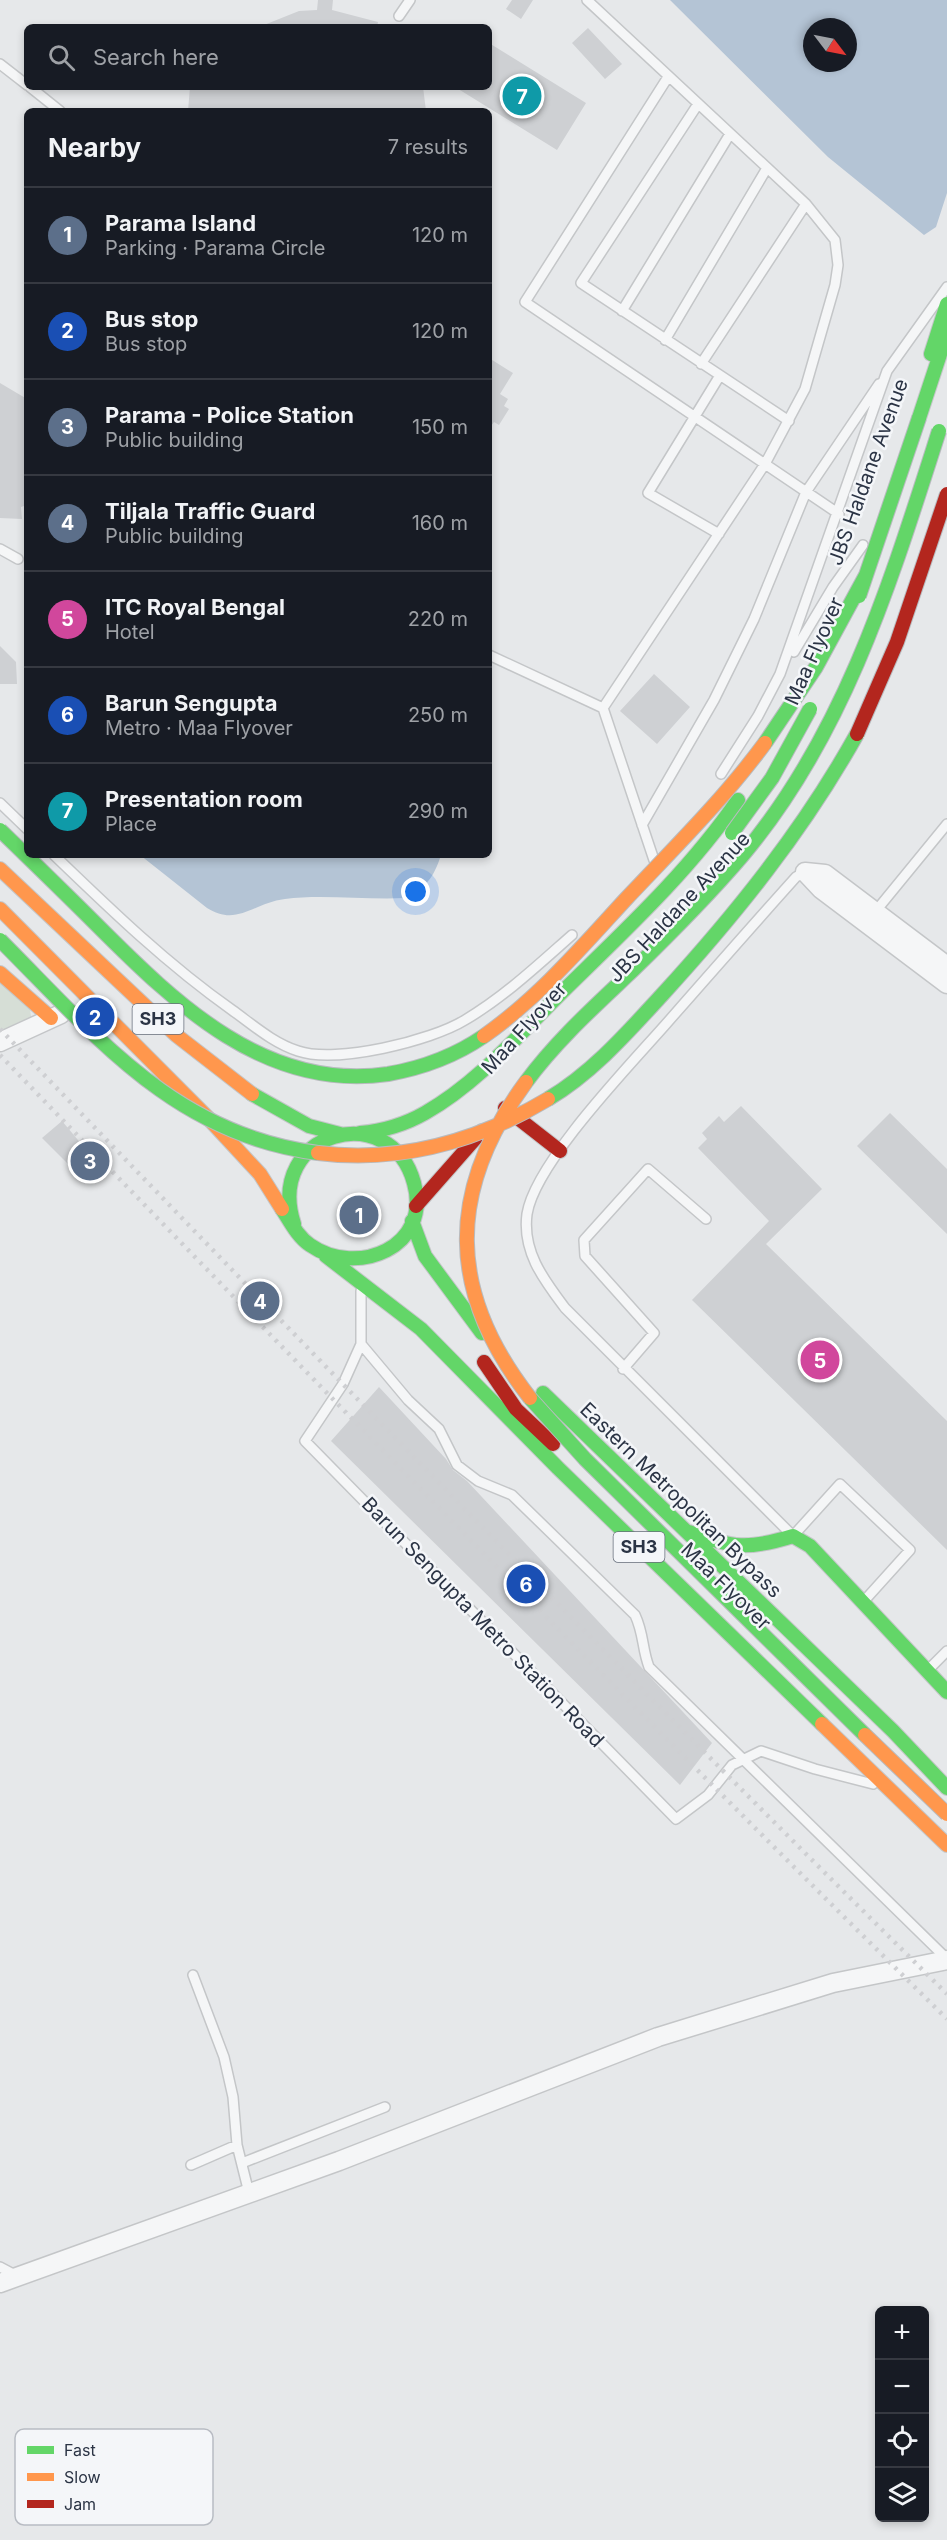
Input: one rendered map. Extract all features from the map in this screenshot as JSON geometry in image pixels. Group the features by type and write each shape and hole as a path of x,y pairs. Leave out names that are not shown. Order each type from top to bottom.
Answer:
{"main road":[{"name":"JBS Haldane Avenue","path":"360,1133 382,1132 404,1124 453,1095 511,1045 665,891 720,826 758,770 808,678 869,535 947,304"},
{"name":"Maa Flyover","path":"826,678 843,642 947,333"},
{"name":"Maa Flyover","path":"944,414 874,623 855,671 810,761 779,808 689,914 561,1040 538,1065 498,1120 485,1150 470,1200 466,1263 471,1290 481,1321 497,1352 529,1397 675,1547 947,1814"},
{"name":"JBS Haldane Avenue","path":"416,1206 465,1148 505,1107 627,993 763,848 838,731 896,596 947,447"},
{"path":"0,940 149,1081 193,1111 254,1140 318,1156 383,1156 448,1144 518,1120 591,1071 725,922 797,829 860,728 884,675 900,636 947,494"},
{"path":"29,858 174,1000 239,1046 268,1059 314,1073 346,1076 378,1074 430,1064 476,1042 522,1006 559,971 712,809 776,728 820,660 866,575"},
{"name":"Maa Flyover","path":"669,906 717,852 772,778 817,697"},
{"path":"0,830 24,853"},
{"name":"SH3","path":"4,874 156,1018 206,1059 285,1116 319,1131 340,1134 360,1133 380,1138 397,1150 409,1166 416,1186 416,1206 406,1235 392,1248 371,1258 348,1261 326,1256"},
{"name":"SH3","path":"0,909 181,1088 265,1180 307,1243 421,1329 566,1476 947,1845"},
{"name":"Maa Flyover","path":"574,1000 654,921"},
{"path":"0,973 51,1018"},
{"path":"505,1107 560,1151"},
{"path":"453,1184 464,1144 479,1116"},
{"name":"SH3","path":"294,1224 288,1202 290,1179 301,1158 318,1142 340,1134"},
{"name":"Eastern Metropolitan Bypass","path":"412,1221 425,1256 460,1306 484,1335 893,1731 947,1788"},
{"name":"Maa Flyover","path":"453,1272 467,1320 484,1362 516,1409 947,1829"},
{"path":"689,1532 732,1548 762,1546 793,1536 810,1546 947,1692"}],"street":[{"path":"797,868 825,874 947,966"},
{"path":"797,868 821,889 947,984"},
{"path":"0,1042 51,1018 96,1003"},
{"path":"0,2283 558,2078 658,2037 833,1983 947,1959"}],"lane":[{"path":"399,16 410,0"},
{"path":"586,0 806,204 823,222 835,240 838,265 814,361 789,422 765,464 603,708"},
{"path":"0,64 24,83"},
{"path":"668,76 525,302 839,514"},
{"path":"33,90 56,108"},
{"path":"698,104 580,283 789,422"},
{"path":"622,311 730,134"},
{"path":"665,340 767,168"},
{"path":"701,364 806,204"},
{"path":"642,825 714,700 744,640 806,492 947,287"},
{"path":"780,675 888,371"},
{"path":"719,377 648,493 719,534"},
{"path":"715,784 758,716 832,587 869,535"},
{"path":"0,549 18,559"},
{"path":"492,656 603,708 665,891"},
{"path":"0,803 24,826"},
{"path":"608,903 688,823 702,803"},
{"path":"875,912 947,824"},
{"path":"771,853 797,868 796,877 617,1080 560,1151 534,1192 528,1213 526,1234 540,1275 565,1308 623,1369 793,1536 840,1484 910,1550 864,1602"},
{"path":"57,858 164,960 270,1038 299,1051 326,1054 369,1051 419,1039 464,1021 517,982 577,931"},
{"path":"4,874 31,885"},
{"path":"43,888 110,909"},
{"path":"623,1369 654,1333 585,1256 584,1240 648,1169 706,1219"},
{"name":"Barun Sengupta Metro Station Road","path":"361,1282 361,1344 343,1384 305,1441 676,1819 708,1795 732,1766 761,1751 836,1775 887,1786"},
{"path":"361,1344 408,1400 439,1429 457,1465 478,1481 512,1495 636,1615 643,1633 642,1651 649,1667 947,1959"},
{"path":"927,1671 947,1651"},
{"path":"194,1975 224,2057 233,2097 237,2145 249,2193"},
{"path":"242,2163 385,2107"},
{"path":"191,2164 237,2145"},
{"path":"0,2267 17,2276"}],"shaded area":[{"path":"0,979 30,1009 32,1023 0,1034"}],"water":[{"path":"670,0 947,0 947,193 936,227 924,235 828,157"},
{"path":"144,858 440,858 428,881 405,898 285,899 236,915 218,913 207,908"}],"building":[{"path":"318,0 333,0 332,10 378,22 378,24 266,24 299,11 317,10"},
{"path":"512,0 533,0 521,19 506,9"},
{"path":"588,28 622,64 605,79 572,43"},
{"path":"492,45 586,103 557,150 460,90 492,90"},
{"path":"190,90 423,90 426,108 188,108"},
{"path":"492,360 513,373 500,394 508,399 504,406 509,409 499,425 494,422 492,425"},
{"path":"0,383 24,397 24,506 21,507 22,519 0,518"},
{"path":"0,646 16,662 17,684 0,684"},
{"path":"654,674 690,707 657,744 620,711"},
{"path":"741,1106 822,1189 766,1244 947,1421 947,1550 692,1300 769,1221 698,1148 707,1139 702,1133 719,1116 724,1122"},
{"path":"890,1113 947,1169 947,1234 857,1146"},
{"path":"62,1121 88,1152 70,1166 42,1138"},
{"path":"379,1387 446,1459 453,1470 467,1481 712,1743 680,1785 331,1441"}],"railway":[{"path":"0,1029 470,1514 947,1994"},
{"path":"0,1055 470,1540 947,2019"}],"traffic: fast":[{"path":"931,354 947,304"},
{"path":"919,418 947,333"},
{"path":"859,596 919,418"},
{"path":"526,1082 563,1038 716,886 778,809 837,707 861,654 883,599 939,431"},
{"path":"765,743 816,667 866,575"},
{"path":"732,833 772,778 810,709"},
{"path":"548,1099 564,1089 608,1052 715,935 791,838 857,734"},
{"path":"360,1133 377,1131 409,1121 444,1101 478,1074 652,903 697,853 738,800"},
{"path":"0,830 24,854"},
{"path":"28,858 127,955 192,1012 226,1036 263,1056 302,1069 344,1076 388,1074 438,1060 462,1050 484,1036"},
{"path":"0,940 105,1045 141,1076 180,1103 221,1126 267,1143 318,1153"},
{"path":"252,1094 309,1126 340,1134"},
{"path":"282,1209 298,1233 310,1245 329,1254 349,1258 368,1257 386,1250 401,1239 412,1224 417,1205 414,1183 401,1157 381,1140 358,1134 334,1137 313,1148 297,1166 290,1192 294,1224"},
{"path":"412,1221 425,1256 482,1333"},
{"path":"326,1256 421,1329 558,1468 822,1724"},
{"path":"543,1393 893,1731 947,1788"},
{"path":"530,1398 585,1459 865,1735"},
{"path":"689,1532 717,1541 741,1545 764,1544 793,1536 810,1546 947,1692"}],"traffic: slow":[{"path":"484,1036 541,989 575,954 715,804 765,743"},
{"path":"0,869 176,1035 252,1094"},
{"path":"0,909 210,1120 260,1174 282,1209"},
{"path":"0,973 51,1018"},
{"path":"526,1082 500,1123 481,1162 470,1202 467,1241 471,1280 483,1319 503,1358 530,1398"},
{"path":"318,1153 379,1155 438,1146 494,1127 548,1099"},
{"path":"822,1724 947,1845"},
{"path":"865,1735 947,1814"}],"traffic: jam":[{"path":"857,734 897,642 947,494"},
{"path":"505,1108 560,1151"},
{"path":"416,1206 482,1131"},
{"path":"484,1362 516,1409 553,1444"}],"place":[{"name":"Presentation room","path":"522,96"},
{"name":"Bus stop","path":"95,1017"},
{"name":"Parama - Police Station","path":"90,1161"},
{"name":"Parama Island","path":"359,1215"},
{"name":"Tiljala Traffic Guard","path":"260,1301"},
{"name":"ITC Royal Bengal","path":"820,1360"},
{"name":"Barun Sengupta","path":"526,1584"}]}
